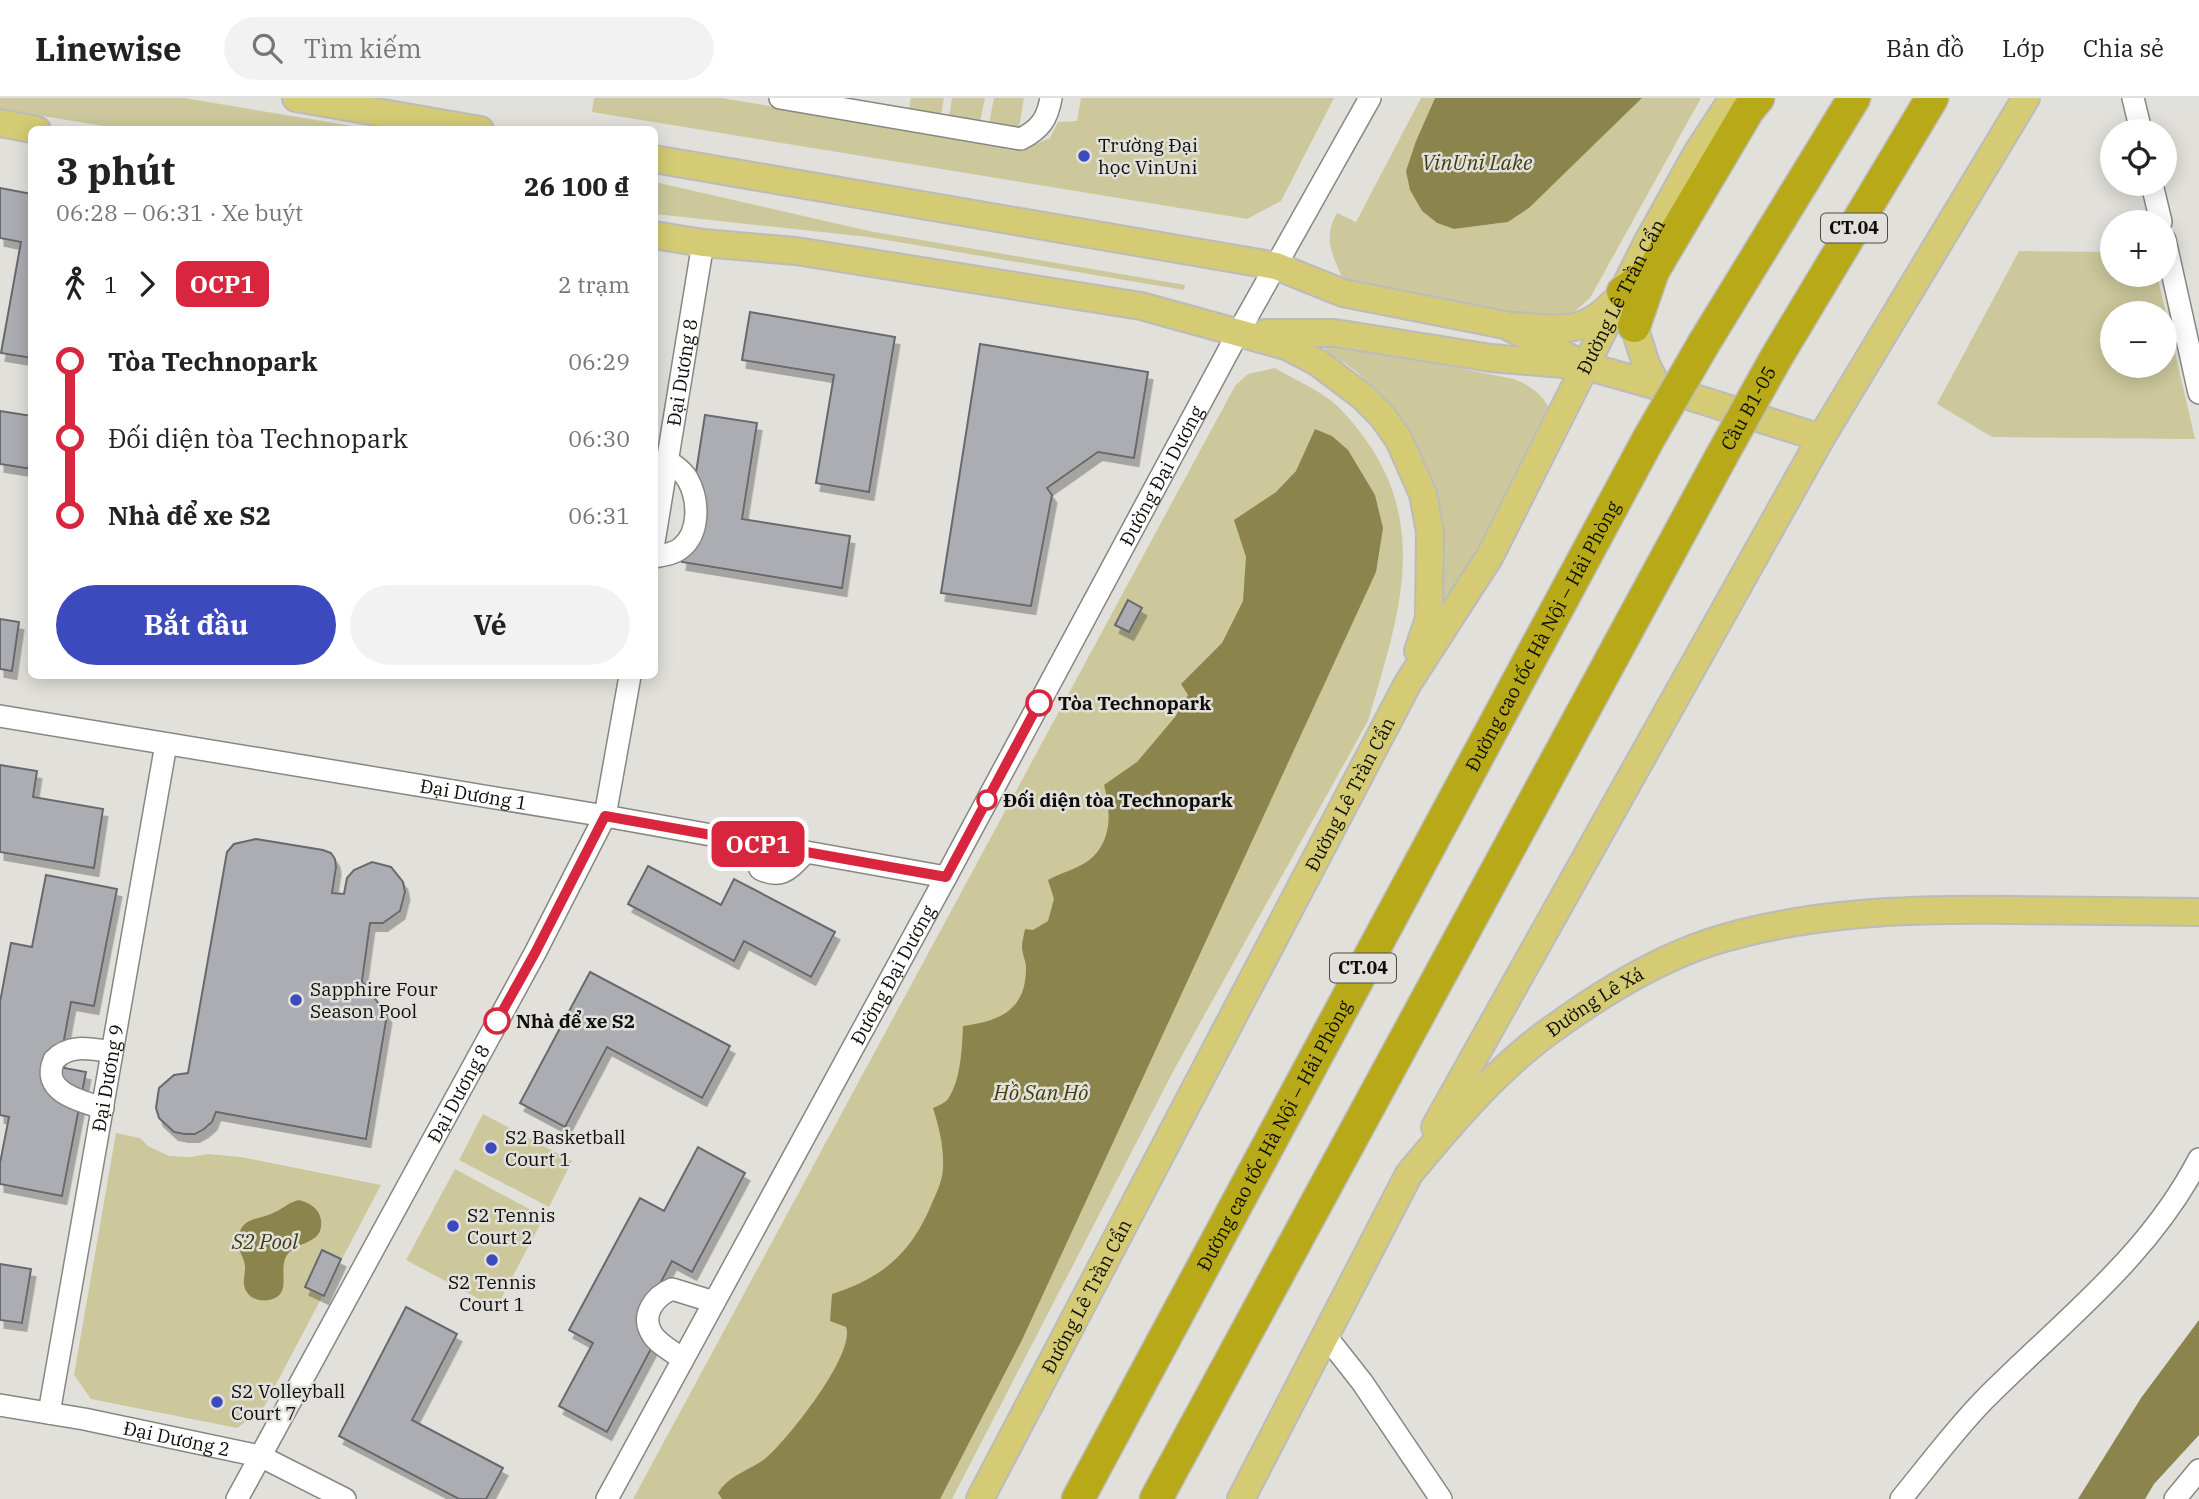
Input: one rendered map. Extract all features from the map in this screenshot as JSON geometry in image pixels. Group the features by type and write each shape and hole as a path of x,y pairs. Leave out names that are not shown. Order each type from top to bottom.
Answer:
{"highway":[{"path":"1634,326 1653,271 1748,110 1758,98"},
{"name":"Đường cao tốc Hà Nội – Hải Phòng","path":"1078,1499 1649,438 1854,98"},
{"name":"Cầu B1-05","path":"1156,1499 1721,457 1776,358 1933,98"},
{"path":"1623,292 1653,271"}],"main road":[{"path":"296,98 457,126"},
{"name":"Đường Lê Trần Cẩn","path":"980,1499 1408,683 1489,556 1697,153 1733,98"},
{"path":"1409,1174 1821,438 2026,98"},
{"path":"0,123 28,128"},
{"path":"658,160 1276,266 1343,293 1505,325 1569,329 1586,325 1603,314 1623,292 1646,364 1657,386"},
{"path":"658,236 703,243 796,251 1140,306 1286,346 1317,362 1362,396 1383,417 1399,440 1413,469 1425,507 1430,532 1429,619 1408,683"},
{"path":"1505,325 1586,366"},
{"path":"1238,332 1335,333 1491,358 1586,366 1821,438"},
{"name":"Đường Lê Xá","path":"1241,1499 1409,1174 1472,1102 1513,1061 1556,1026 1605,993 1656,965 1708,943 1767,926 1870,912 1940,909 2199,912"}],"street":[{"path":"780,98 1021,139 1039,130 1051,98"},
{"name":"Đường Đại Dương","path":"607,1499 946,877 1238,332 1370,98"},
{"path":"2133,98 2138,119"},
{"name":"Đại Dương 8","path":"658,519 703,243"},
{"path":"2175,287 2199,393"},
{"path":"658,556 681,548 690,538 695,523 695,497 687,478 668,461"},
{"name":"Đại Dương 8","path":"237,1499 535,953 605,816 630,679"},
{"name":"Đại Dương 1","path":"0,716 605,816 946,877"},
{"name":"Đại Dương 9","path":"49,1413 166,744"},
{"path":"103,1108 72,1099 61,1092 52,1080 51,1070 54,1060 69,1050 83,1048 112,1052"},
{"path":"1901,1499 1984,1400 2089,1302 2145,1240 2169,1209 2199,1159"},
{"path":"683,1359 653,1336 648,1326 648,1313 655,1298 672,1289 714,1302"},
{"path":"1325,1335 1362,1382 1441,1499"},
{"name":"Đại Dương 2","path":"0,1405 260,1456 345,1499"},
{"path":"2175,1499 2198,1473"}],"shaded area":[{"path":"0,98 184,98 352,126 104,126 0,109"},
{"name":"Trường Đại học VinUni","path":"594,98 721,98 1026,148 1050,138 1058,122 1077,121 1081,98 1334,98 1281,201 1247,219 592,112"},
{"path":"911,98 944,98 941,116 909,110"},
{"path":"952,98 985,98 980,122 949,117"},
{"path":"994,98 1024,98 1019,128 989,123"},
{"path":"1421,98 1435,98 1416,141 1410,190 1422,211 1437,223 1454,229 1508,222 1529,208 1642,98 1701,98 1590,298 1574,312 1539,325 1343,280 1331,247 1330,231 1333,222 1337,213 1356,222"},
{"path":"658,183 869,231 1185,285 1184,290 868,237 658,214"},
{"path":"2019,251 2100,252 2100,287 2160,287 2163,301 2100,301 2100,378 2177,378 2177,361 2195,439 1992,437 1937,404"},
{"path":"1328,342 1514,379 1537,392 1549,408 1552,415 1533,454 1447,603 1440,603 1443,546 1439,508 1435,489 1420,452 1388,402 1360,374 1327,351 1325,348"},
{"path":"1275,368 1326,397 1348,417 1366,440 1386,474 1398,509 1403,543 1402,578 1397,613 1379,685 1368,721 1175,1068 952,1499 633,1499 1235,386 1248,374"},
{"path":"483,1114 572,1161 549,1207 459,1160"},
{"path":"116,1133 140,1138 148,1146 169,1156 191,1157 208,1154 241,1157 381,1185 263,1409 237,1428 91,1399 74,1375"},
{"path":"455,1169 544,1217 496,1308 406,1260"}],"water":[{"name":"VinUni Lake","path":"1435,98 1642,98 1529,208 1508,222 1454,229 1437,223 1422,211 1410,190 1406,171"},
{"name":"Hồ San Hô","path":"1315,429 1332,436 1348,450 1375,495 1383,528 1376,572 1022,1340 940,1499 722,1499 718,1493 723,1487 734,1477 766,1458 776,1448 831,1376 846,1340 846,1327 830,1321 832,1294 866,1280 894,1261 915,1236 924,1220 943,1172 942,1145 933,1108 947,1100 956,1083 963,1026 999,1017 1016,1004 1025,983 1026,968 1022,946 1025,929 1033,930 1048,921 1054,899 1048,880 1084,864 1102,845 1109,815 1104,785 1137,762 1175,717 1188,695 1181,684 1222,643 1243,601 1246,557 1234,520 1276,492 1296,471"},
{"name":"S2 Pool","path":"299,1200 316,1209 321,1228 314,1238 287,1255 281,1293 269,1300 253,1298 244,1285 245,1266 238,1244 242,1228 250,1220 269,1215"},
{"path":"2199,1320 2199,1435 2154,1484 2145,1499 2078,1499 2141,1398"}],"building":[{"path":"0,188 28,193 28,357 1,353 21,242 0,238"},
{"path":"750,312 895,337 869,492 816,483 834,375 742,360"},
{"path":"980,344 1148,372 1134,458 1098,452 1047,488 1052,495 1031,606 941,593"},
{"path":"0,411 28,415 28,468 0,464"},
{"path":"705,415 757,423 742,519 850,536 842,588 682,562"},
{"path":"1128,600 1142,608 1129,632 1115,625"},
{"path":"0,619 19,622 12,671 0,669"},
{"path":"0,765 37,771 33,797 103,809 94,868 0,852"},
{"path":"256,839 331,853 336,867 332,893 344,894 347,878 354,870 372,862 391,867 403,882 405,892 400,911 383,923 370,923 362,981 387,1015 366,1139 216,1112 212,1122 204,1129 195,1134 184,1134 174,1132 159,1118 156,1108 159,1088 174,1075 188,1073 227,852 234,844"},
{"path":"648,866 721,905 734,879 835,932 811,977 744,941 734,961 628,904"},
{"path":"46,875 117,889 94,1006 71,1002 59,1067 86,1072 62,1196 0,1184 0,1163 9,1117 0,1115 0,1002 11,943 32,947"},
{"path":"590,972 730,1046 702,1098 607,1047 565,1127 520,1103"},
{"path":"698,1147 745,1173 692,1272 672,1261 641,1320 661,1330 607,1432 559,1406 593,1343 569,1330 640,1198 664,1211"},
{"path":"322,1250 341,1259 324,1296 305,1287"},
{"path":"0,1264 31,1269 22,1323 0,1320"},
{"path":"406,1307 457,1334 412,1420 503,1468 486,1499 459,1499 339,1436"}],"bus line":[{"name":"OCP1","path":"497,1021 605,816 946,877 1039,703"}],"place":[{"name":"Trường Đại học VinUni","path":"1084,156"},
{"name":"Tòa Technopark","path":"1039,703"},
{"name":"Đối diện tòa Technopark","path":"987,800"},
{"name":"Sapphire Four Season Pool","path":"296,1000"},
{"name":"Nhà để xe S2","path":"497,1021"},
{"name":"S2 Basketball Court 1","path":"491,1148"},
{"name":"S2 Tennis Court 2","path":"453,1226"},
{"name":"S2 Tennis Court 1","path":"492,1260"},
{"name":"S2 Volleyball Court 7","path":"217,1402"}]}
